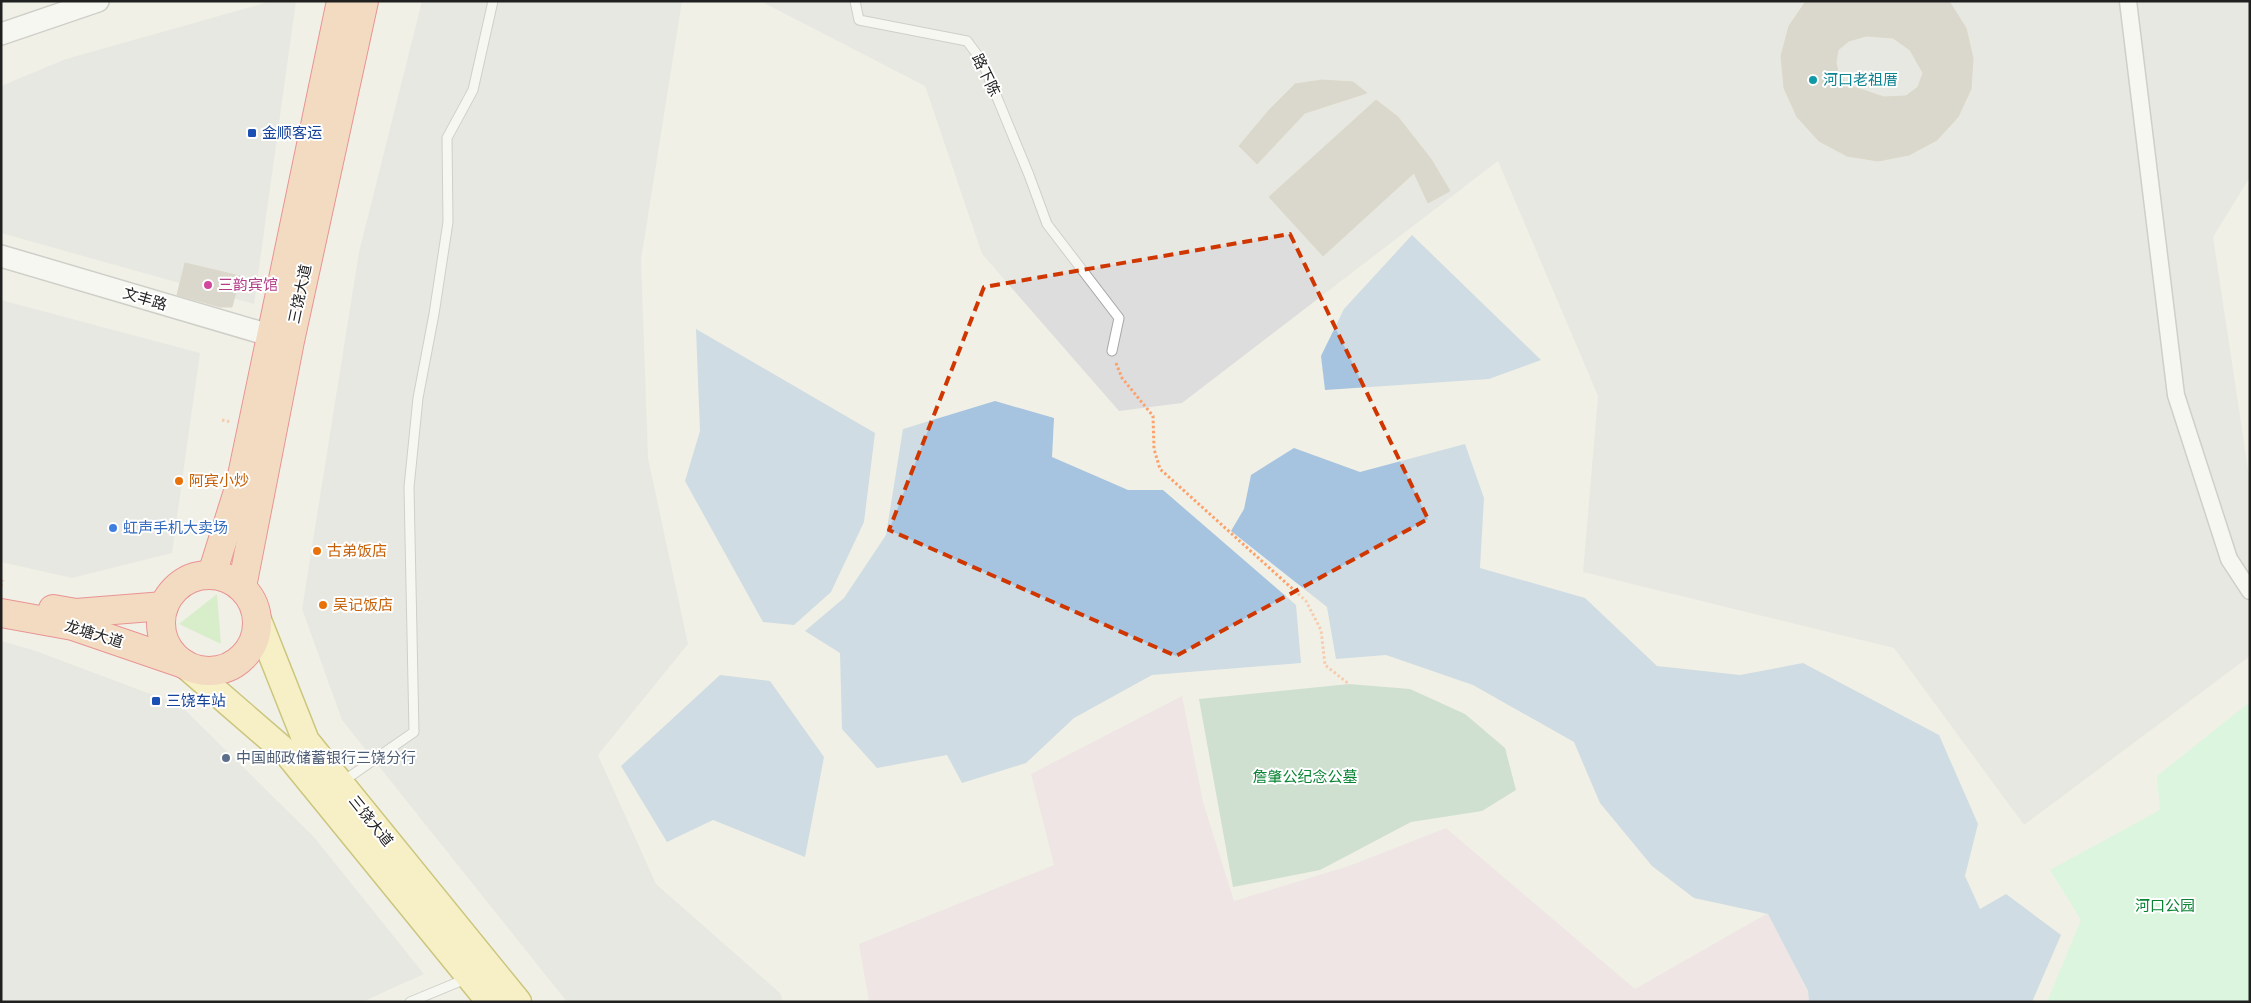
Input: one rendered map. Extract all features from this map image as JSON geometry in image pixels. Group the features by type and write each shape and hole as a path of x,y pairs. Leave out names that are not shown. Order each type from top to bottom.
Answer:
{"highway":[{"name":"三饶大道","path":"280,338 284,276 341,1"},
{"name":"三饶大道","path":"242,587 250,487 280,338 364,1"},
{"name":"三饶大道","path":"212,574 250,487"},
{"path":"212,574 226,577 242,587 255,606 258,620 256,635 250,648 240,660 228,667 213,671 197,670 184,664 171,653 163,638 161,622 164,606 172,592 184,581 212,574"},
{"name":"龙塘大道","path":"2,590 184,664"},
{"name":"龙塘大道","path":"1,613 75,619 164,606"}],"main road":[{"name":"三饶大道","path":"258,620 297,747 480,973 518,1002"},
{"name":"三饶大道","path":"184,664 297,747 340,783 480,973 490,1002"}],"street":[{"path":"2128,1 2176,394 2229,559 2250,591"},
{"path":"1,34 96,2"},
{"name":"文丰路","path":"1,256 280,338"}],"lane":[{"path":"340,783 414,732 409,487 418,398 434,314 448,222 447,138 473,90 493,1"},
{"name":"路下陈","path":"855,1 859,20 967,41 982,61 1029,175 1046,224 1120,318 1112,351"},
{"path":"410,1002 480,973"}],"path":[{"path":"1112,351 1122,378 1153,416 1154,449 1160,469 1306,601 1321,630 1325,665 1349,684"},
{"path":"1,586 2,590"}],"highlighted area":[{"path":"1290,234 1428,519 1176,656 889,530 984,287"}],"shaded area":[{"path":"272,1 296,1 254,304 1,233 1,86 66,59"},
{"path":"422,1 682,1 641,260 648,458 688,644 598,755 656,884 780,993 783,1002 567,1002 342,720 302,609 359,252"},
{"path":"760,1 2250,1 2250,177 2213,237 2250,482 2250,656 2024,825 1894,648 1583,572 1598,396 1498,161 1182,403 1119,411 982,254 925,86"},
{"path":"1,300 200,353 172,553 72,578 1,562"},
{"path":"1,641 33,650 180,705 314,837 424,974 362,1002 1,1002"},
{"path":"1182,696 1203,802 1234,901 1349,866 1446,828 1635,989 1768,913 1808,992 1809,1002 869,1002 859,944 1054,865 1031,774"}],"green space":[{"path":"217,594 221,644 179,624"},
{"name":"詹肇公纪念公墓","path":"1349,684 1410,689 1465,714 1505,748 1516,790 1482,811 1411,822 1320,870 1233,887 1199,699"},
{"name":"河口公园","path":"2250,702 2250,1002 2047,1002 2081,920 2050,870 2160,810 2157,776"}],"water":[{"path":"1412,235 1541,360 1489,379 1325,390 1321,356 1344,309"},
{"path":"696,329 875,433 864,522 831,592 794,625 763,622 685,481 700,431"},
{"path":"995,401 1054,418 1052,457 1128,490 1163,490 1296,605 1301,663 1152,675 1074,718 1026,763 962,783 947,755 877,768 842,729 840,653 805,631 844,598 886,535 903,429"},
{"path":"1465,444 1484,498 1480,568 1585,598 1657,666 1740,675 1803,663 1939,735 1978,824 1965,876 1980,909 2006,894 2061,935 2032,1002 1809,1002 1808,991 1768,914 1694,898 1652,866 1600,803 1574,742 1473,685 1386,655 1336,659 1327,607 1231,531 1244,509 1251,475 1294,448 1360,472"},
{"path":"720,675 770,681 824,757 805,857 713,820 667,842 621,766"}],"building":[{"name":"河口老祖厝","path":"1806,1 1949,1 1966,28 1973,58 1971,89 1958,117 1937,140 1909,155 1878,161 1847,156 1819,141 1797,117 1784,88 1781,56 1789,26","holes":["1866,36 1893,38 1910,50 1923,73 1918,87 1906,96 1884,97 1848,85 1839,75 1836,63 1838,50 1849,41"]},
{"path":"1322,80 1353,82 1367,93 1305,113 1257,164 1239,146 1270,109 1295,84"},
{"path":"1376,100 1398,117 1431,159 1450,191 1428,203 1414,173 1323,256 1269,197"},
{"path":"185,263 240,276 232,307 220,307 177,295"}],"place":[{"name":"河口老祖厝","path":"1813,80"},
{"name":"金顺客运","path":"252,133"},
{"name":"三韵宾馆","path":"208,285"},
{"name":"阿宾小炒","path":"179,481"},
{"name":"虹声手机大卖场","path":"113,528"},
{"name":"古弟饭店","path":"317,551"},
{"name":"吴记饭店","path":"323,605"},
{"name":"三饶车站","path":"156,701"},
{"name":"中国邮政储蓄银行三饶分行","path":"226,758"}]}
